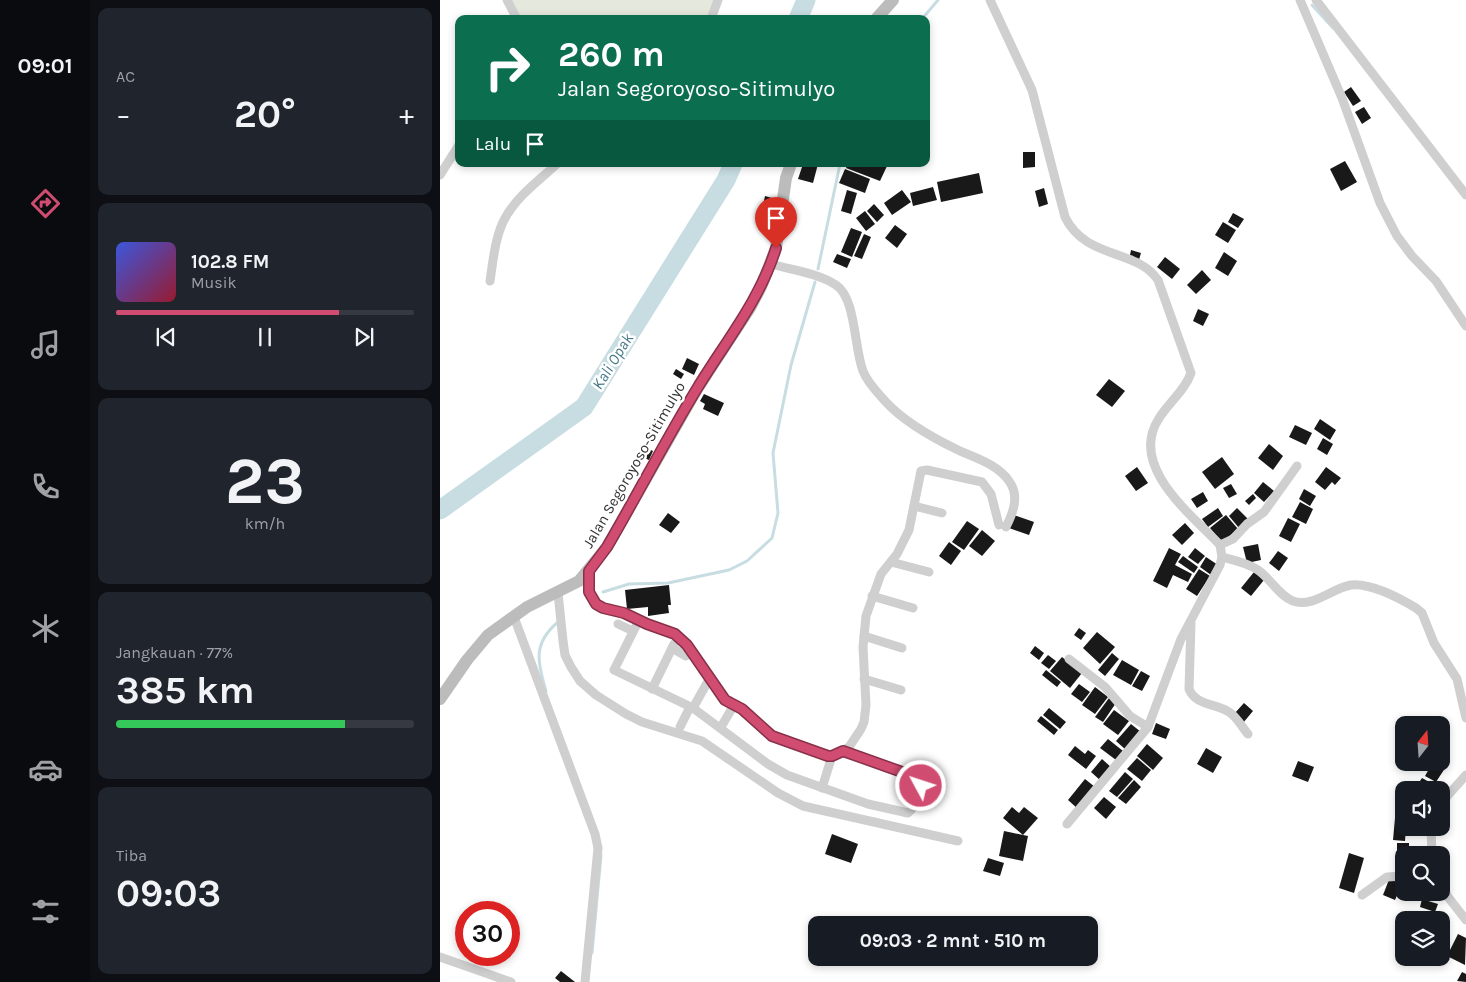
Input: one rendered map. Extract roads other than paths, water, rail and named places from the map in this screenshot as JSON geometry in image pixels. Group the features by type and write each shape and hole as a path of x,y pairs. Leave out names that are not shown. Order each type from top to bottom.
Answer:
{"main road":[{"path":"880,15 893,0"},
{"name":"Jalan Segoroyoso-Sitimulyo","path":"440,699 467,660 488,635 527,607 579,581 607,547 697,389 750,308 771,264 776,248 786,178 790,167"}],"street":[{"path":"507,0 515,15"},
{"path":"712,15 718,0"},
{"path":"990,0 1032,90 1070,226 1078,237 1088,244 1142,266 1154,274 1158,280 1191,368 1191,373 1157,421 1153,431 1152,458 1156,473 1164,486 1220,544 1222,557 1178,646 1148,728 1067,824"},
{"path":"1300,0 1342,98 1380,203 1397,236 1412,256 1436,281 1466,326"},
{"path":"1316,0 1466,195"},
{"path":"440,175 455,151"},
{"path":"490,281 495,248 504,221 524,193 554,167"},
{"path":"589,571 589,592 596,604 603,608 624,613 675,634 687,645 709,675 718,693 725,700 734,705 772,736 832,756 843,751 856,737 864,722 866,705 864,636 866,616 880,574 897,554 909,530 921,471 927,470 982,482 991,494 1002,526 1015,508 1010,482 998,470 958,450 916,425 890,407 874,389 864,373 846,296 838,286 824,278 771,264"},
{"path":"1220,544 1233,539 1247,524 1264,512 1297,466"},
{"path":"914,506 942,513"},
{"path":"1222,557 1258,569 1292,601 1311,601 1352,585 1363,586 1416,608 1422,613 1434,643 1457,679 1466,718"},
{"path":"891,562 928,572"},
{"path":"558,593 563,641 570,667 580,681 596,695 626,714 642,722 702,741 778,793 803,806 958,841"},
{"path":"872,596 913,608"},
{"path":"514,616 595,834 598,848 584,982"},
{"path":"1191,620 1189,688 1192,696 1200,701 1230,712 1248,734"},
{"path":"618,624 635,628 614,670 692,708 768,764 787,775 893,811 908,813 912,810 921,786 919,778 843,751"},
{"path":"864,636 902,648"},
{"path":"652,690 673,646 686,656"},
{"path":"1069,659 1105,687 1130,716 1148,728"},
{"path":"864,678 901,690"},
{"path":"680,726 706,683"},
{"path":"721,728 734,705"},
{"path":"822,788 832,756"},
{"path":"1450,793 1466,775"},
{"path":"1362,895 1387,877 1395,877"},
{"path":"1450,900 1466,920"},
{"path":"440,957 511,982"}],"waterway":[{"name":"Kali Opak","path":"800,15 806,0"},
{"path":"925,15 938,0"},
{"path":"1312,5 1333,28"},
{"name":"Kali Opak","path":"440,510 584,407 726,180 732,167"},
{"path":"818,269 839,167"},
{"path":"603,592 629,584 668,583 729,570 747,561 772,538 778,513 773,453 791,365 815,282"},
{"path":"546,691 539,662 539,653 544,637 558,622"},
{"path":"592,953 601,855"}]}
